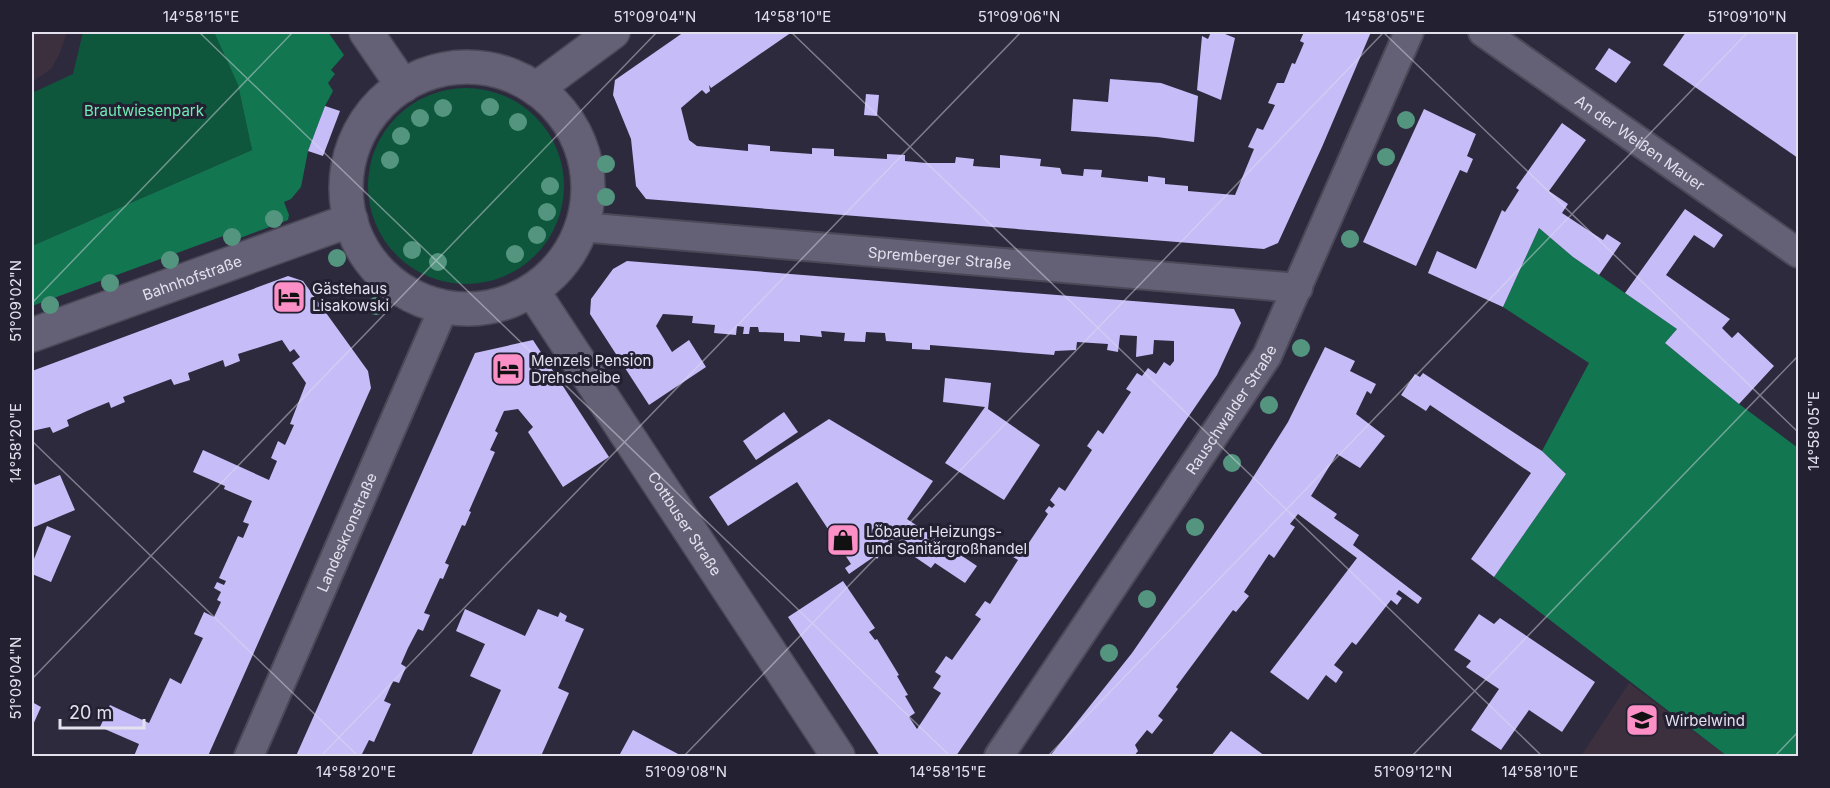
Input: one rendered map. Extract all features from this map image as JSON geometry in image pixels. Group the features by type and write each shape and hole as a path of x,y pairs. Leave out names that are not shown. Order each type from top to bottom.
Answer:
{"main road":[{"path":"366,32 403,86"},
{"path":"536,89 613,32"},
{"path":"472,68 490,70 507,75 536,89 564,116 581,148 588,182 581,227 567,256 554,273 532,290 509,302 477,309 444,307 413,297 385,277 364,251 351,220 346,182 354,145 374,112 387,98 403,86 436,72 472,68"},
{"name":"Bahnhofstraße","path":"32,335 351,220"},
{"name":"Cottbuser Straße","path":"532,290 838,756"}],"street":[{"name":"Rauschwalder Straße","path":"999,756 1267,356 1409,32"},
{"name":"An der Weißen Mauer","path":"1483,32 1798,253"},
{"name":"Spremberger Straße","path":"581,227 1298,288"},
{"name":"Landeskronstraße","path":"249,756 444,307"}],"shaded area":[{"path":"32,32 67,32 60,53 51,69 32,82"},
{"name":"Wirbelwind","path":"1629,683 1727,756 1581,756"}],"green space":[{"name":"Brautwiesenpark","path":"83,32 214,32 238,85 252,150 32,246 32,93 73,74"},
{"path":"214,32 328,32 344,55 331,70 335,74 328,83 333,91 308,151 301,187 291,199 284,202 289,215 288,220 240,238 237,231 32,306 32,246 252,150 238,85"},
{"path":"476,88 504,95 521,104 536,116 548,131 557,148 563,167 563,205 557,224 548,241 536,256 521,268 504,277 485,283 456,284 428,277 411,268 396,256 384,241 375,224 369,205 368,176 375,148 384,131 396,116 411,104 428,95 447,89"},
{"path":"1539,228 1573,257 1677,329 1665,343 1739,404 1798,448 1798,756 1727,756 1494,577 1566,474 1542,451 1589,363 1503,307"}],"building":[{"path":"684,32 792,32 711,88 709,85 710,91 706,94 702,90 681,108 689,140 697,146 748,151 748,144 770,146 770,151 812,154 812,148 834,149 834,156 887,159 887,154 905,155 905,161 926,163 955,163 956,157 974,159 973,166 1000,168 1000,155 1041,159 1040,166 1060,168 1062,174 1083,176 1084,169 1102,170 1101,177 1148,182 1148,176 1165,178 1165,184 1188,186 1188,191 1235,195 1254,149 1248,147 1257,128 1263,130 1275,105 1268,103 1277,83 1284,83 1292,63 1295,64 1304,43 1300,41 1304,32 1371,32 1278,243 1264,249 646,199 636,186 631,139 613,95 615,80"},
{"path":"1211,32 1220,32 1235,38 1221,100 1197,90 1202,36 1208,39"},
{"path":"1686,32 1798,32 1798,158 1663,65"},
{"path":"1609,48 1631,62 1616,83 1595,69"},
{"path":"1110,79 1161,83 1198,96 1194,142 1071,131 1073,99 1108,102"},
{"path":"866,94 879,95 877,116 864,115"},
{"path":"325,106 340,111 323,156 308,151"},
{"path":"1424,109 1476,134 1467,156 1473,159 1467,173 1460,170 1416,266 1363,242"},
{"path":"1562,123 1586,140 1549,191 1568,204 1562,213 1603,240 1607,234 1621,243 1599,275 1573,257 1539,228 1503,307 1428,273 1437,251 1476,269 1502,210 1505,212 1519,190 1516,188"},
{"path":"1685,209 1723,235 1714,248 1694,235 1666,275 1730,319 1722,328 1732,338 1738,332 1774,366 1739,404 1665,343 1677,329 1625,293"},
{"path":"627,261 1234,309 1241,323 1217,375 956,756 880,756 788,617 843,581 875,628 869,632 875,640 877,639 899,675 897,676 908,695 905,696 915,713 909,717 917,729 941,693 933,688 941,676 935,672 946,656 952,660 981,619 975,615 985,601 990,604 1018,560 1008,554 1015,545 1026,547 1048,514 1045,511 1049,506 1052,508 1055,505 1050,500 1059,487 1065,491 1092,450 1087,446 1098,430 1103,434 1131,392 1126,389 1137,373 1142,376 1148,368 1156,374 1164,362 1170,366 1174,361 1174,341 1154,340 1153,354 1136,357 1137,336 1120,335 1118,352 1107,350 1108,344 1077,342 1076,350 1055,351 1054,355 930,345 930,350 912,349 912,343 886,341 885,333 866,332 865,342 844,341 845,333 821,331 822,337 800,335 800,342 784,341 784,333 759,332 758,327 750,327 749,334 743,334 744,327 737,326 736,335 714,333 715,325 692,323 693,316 663,314 656,326 672,352 689,340 706,367 649,405 590,314 591,299 613,269"},
{"path":"288,276 303,281 368,371 371,388 208,756 134,756 139,744 100,727 110,705 149,723 170,678 181,684 203,638 194,634 204,612 214,617 221,602 217,600 221,592 214,588 217,582 224,585 226,581 219,578 238,536 243,538 249,524 243,522 252,501 193,472 203,450 269,480 277,461 271,458 278,441 285,445 294,425 290,424 306,383 292,363 300,357 294,349 290,352 282,340 238,354 240,361 225,367 223,360 188,373 190,380 174,385 171,379 123,397 125,402 111,408 109,402 67,420 69,426 53,433 50,427 32,431 32,371"},
{"path":"533,340 609,457 563,487 528,432 533,427 518,409 504,411 490,450 495,452 469,511 471,512 465,526 462,525 445,563 449,565 443,579 440,578 424,613 430,615 423,631 418,629 401,664 406,667 399,683 393,681 384,701 391,704 374,742 369,740 361,756 296,756 475,353"},
{"path":"1325,347 1355,361 1350,371 1376,384 1371,394 1367,391 1356,414 1385,436 1360,468 1337,454 1311,496 1337,514 1334,518 1359,535 1353,545 1422,598 1418,604 1399,590 1396,594 1402,598 1397,605 1391,600 1356,645 1352,642 1334,665 1343,672 1336,683 1326,675 1308,700 1270,672 1357,558 1298,514 1290,524 1295,527 1274,558 1269,554 1244,592 1249,596 1236,612 1233,610 1176,687 1178,689 1158,716 1163,720 1152,734 1147,730 1135,745 1138,751 1134,756 1050,756 1132,653 1250,482 1288,422"},
{"path":"1423,373 1542,451 1566,474 1494,577 1471,559 1531,473 1430,405 1426,411 1401,395 1415,374 1420,377"},
{"path":"945,378 991,383 988,409 1040,445 1004,500 945,463 985,407 943,402"},
{"path":"784,412 798,432 756,460 743,441"},
{"path":"829,419 933,481 907,519 977,566 965,583 935,563 931,568 912,555 916,551 894,537 877,559 875,556 849,574 845,568 851,564 797,482 728,526 709,497"},
{"path":"60,475 75,510 32,528 32,477 35,485"},
{"path":"47,526 71,536 51,582 32,574 32,564"},
{"path":"465,609 525,636 538,609 558,617 560,612 567,616 565,621 584,629 558,688 569,693 541,756 471,756 501,690 470,676 485,644 456,631"},
{"path":"1479,614 1494,624 1500,618 1595,682 1562,732 1529,710 1501,750 1471,730 1499,689 1466,667 1471,661 1454,650"},
{"path":"32,702 41,707 32,727"},
{"path":"633,730 682,756 625,756 620,754"},
{"path":"1231,731 1265,756 1211,756"}],"place":[{"name":"Gästehaus Lisakowski","path":"289,297"},
{"name":"Menzels Pension Drehscheibe","path":"508,369"},
{"name":"Löbauer Heizungs- und Sanitärgroßhandel","path":"843,540"},
{"name":"Wirbelwind","path":"1642,720"}]}
